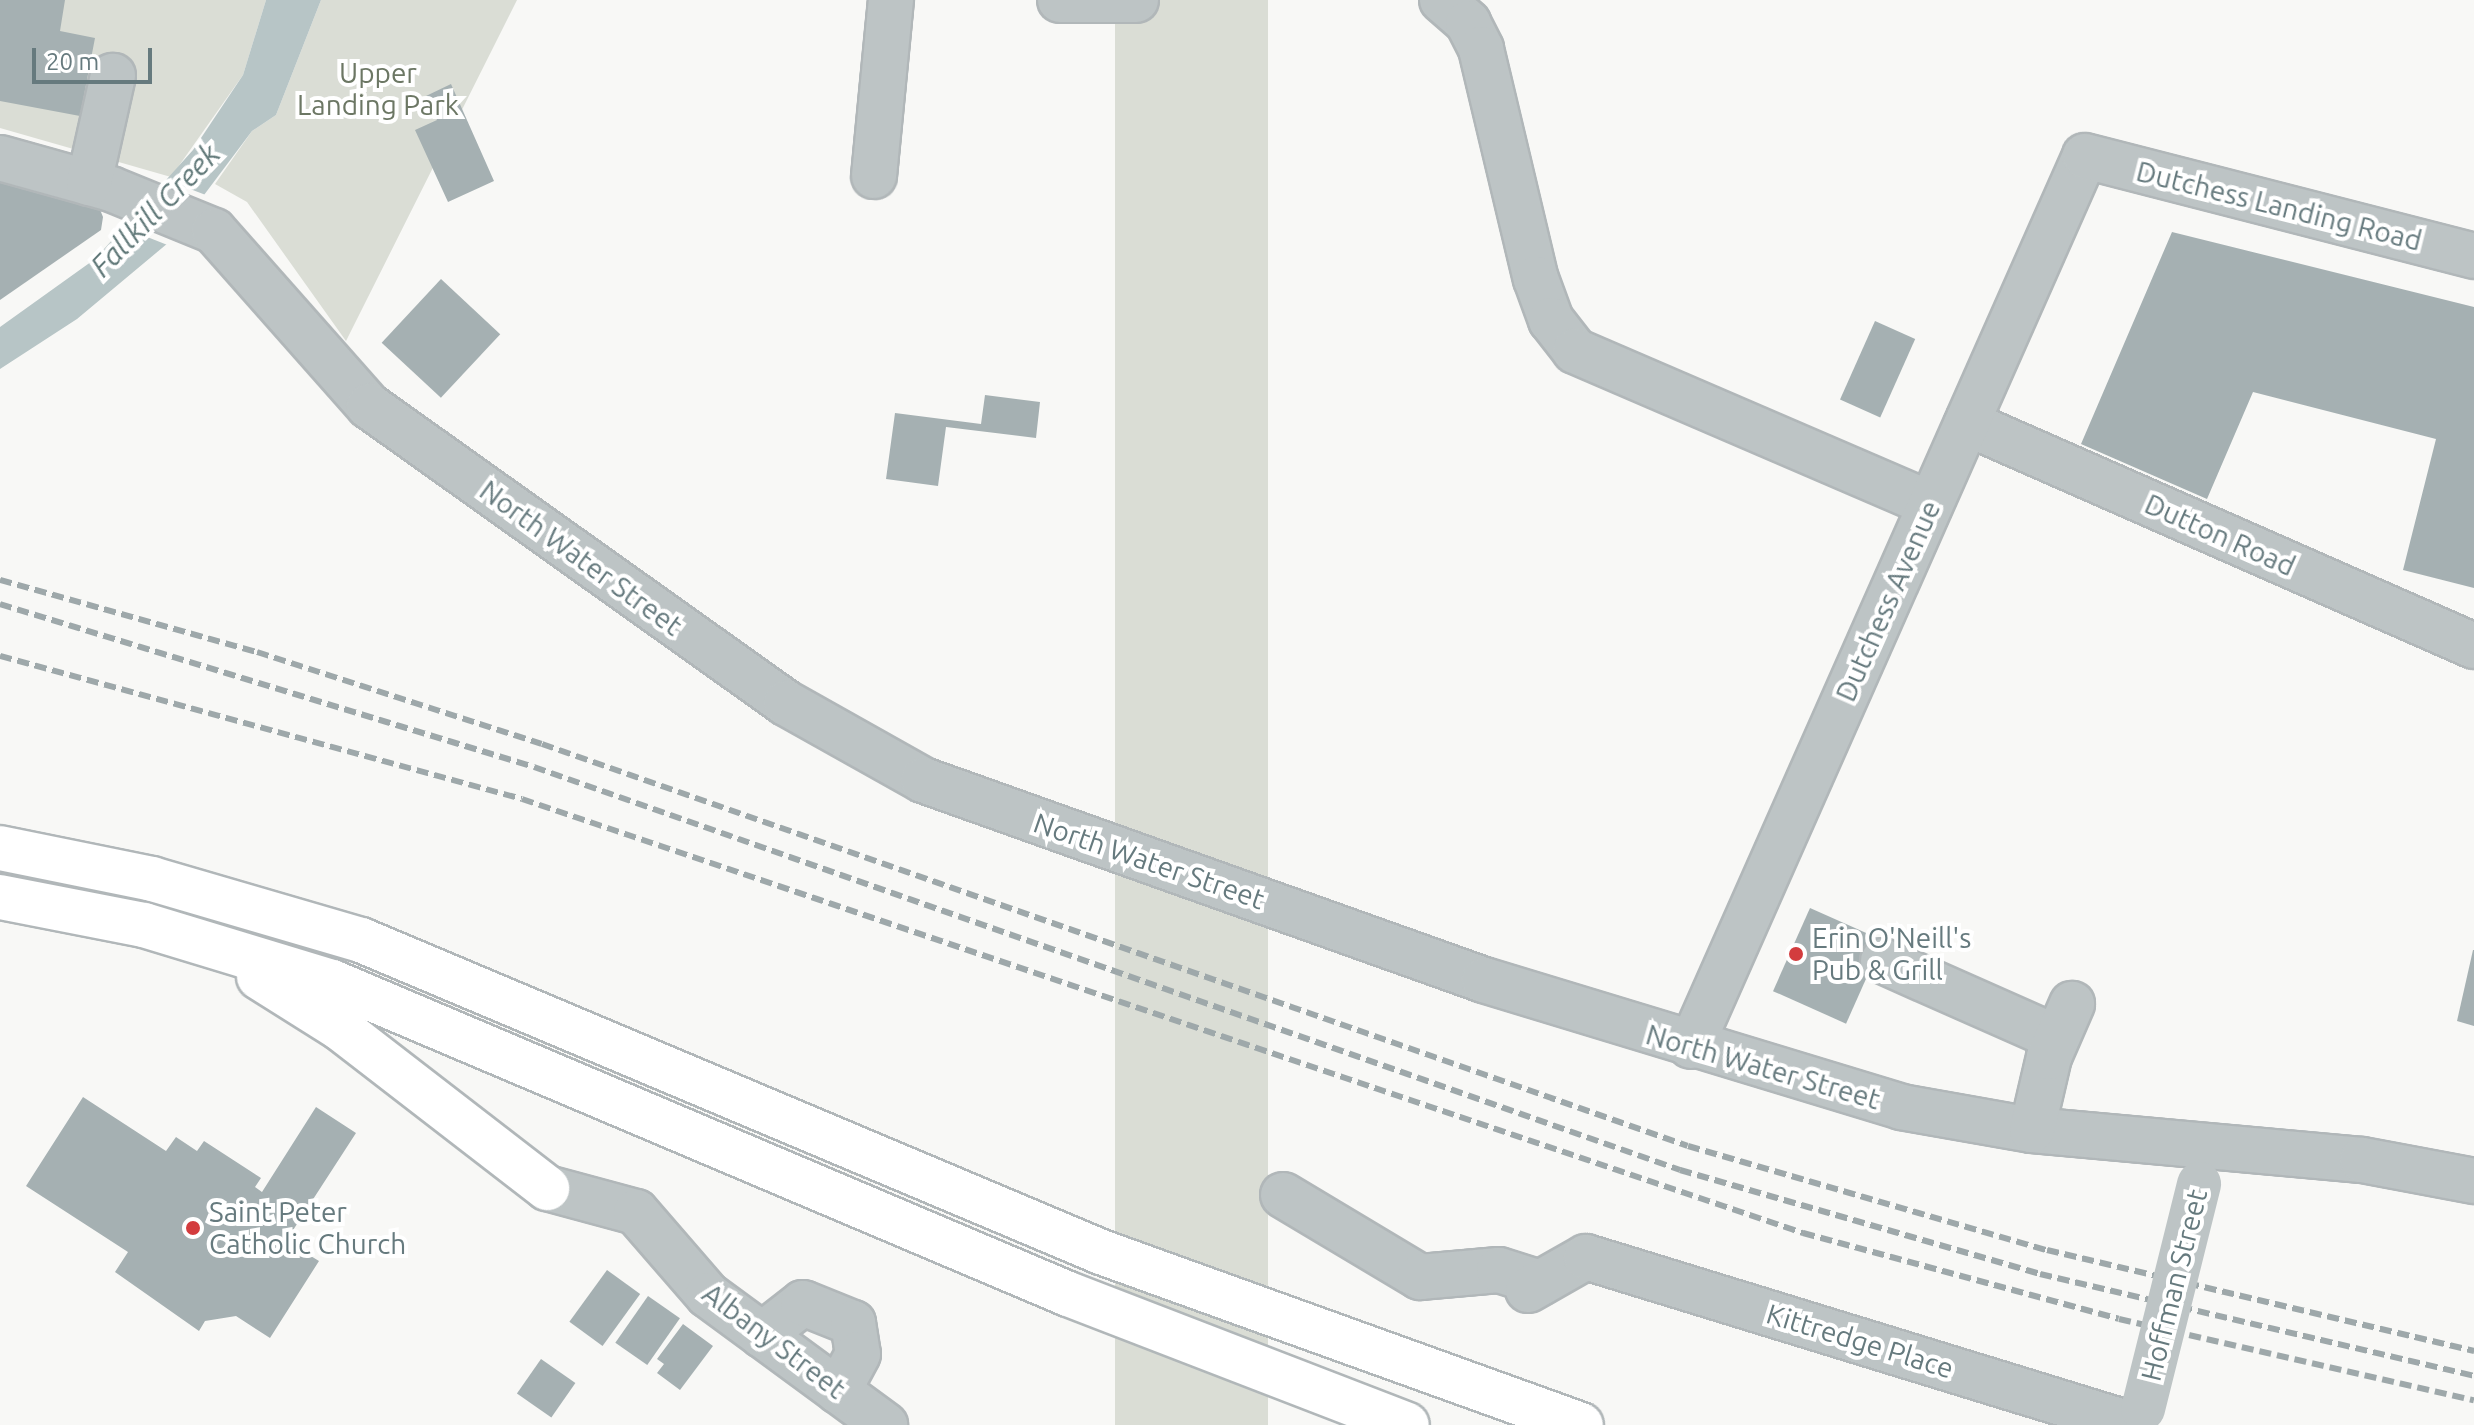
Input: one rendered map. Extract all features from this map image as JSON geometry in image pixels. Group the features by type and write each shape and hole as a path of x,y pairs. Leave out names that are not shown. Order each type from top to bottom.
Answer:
{"highway":[{"path":"0,848 152,879 361,940 1143,1269 1581,1425"},
{"path":"0,897 144,925 399,1008 1068,1294 1407,1425"},
{"path":"144,925 309,1006 547,1188"}],"street":[{"path":"874,176 891,0"},
{"path":"1060,0 1136,0"},
{"path":"1442,0 1468,23 1481,49 1536,279 1551,320 1575,351 1931,504"},
{"path":"100,186 113,76"},
{"name":"Dutchess Avenue","path":"1691,1046 2085,156"},
{"name":"Dutchess Landing Road","path":"2085,156 2474,256"},
{"name":"North Water Street","path":"0,158 100,186 205,226 235,249 327,365 369,406 786,703 869,753 973,799 1691,1046 1914,1110 2204,1165 2406,1167 2474,1181"},
{"name":"Dutton Road","path":"1967,423 2474,646"},
{"path":"1883,961 2065,1021 2032,1130"},
{"path":"2406,1167 2474,1158"},
{"name":"Hoffman Street","path":"2138,1420 2204,1165"},
{"name":"Albany Street","path":"547,1188 636,1212 708,1295 885,1425"},
{"name":"Kittredge Place","path":"1283,1195 1420,1277 1499,1270 1534,1287 1586,1257 2138,1420"},
{"path":"762,1335 803,1303 853,1323 858,1354 838,1391"}],"green space":[{"path":"0,0 266,0 243,75 171,177 0,128"},
{"name":"Upper Landing Park","path":"321,0 517,0 346,341 247,202 215,184 252,131 276,115"},
{"path":"1115,0 1268,0 1268,1425 1115,1425"}],"water":[{"name":"Fallkill Creek","path":"266,0 321,0 276,115 252,131 168,243 77,319 0,369 0,327 95,259 193,150 243,75"}],"pier":[{"path":"164,179 211,197 170,246 122,227"}],"building":[{"path":"0,0 65,0 60,31 95,38 80,116 0,101"},
{"path":"451,84 494,181 448,202 415,130 437,120 426,96"},
{"path":"0,178 99,207 103,217 101,230 0,300"},
{"path":"2172,232 2474,307 2474,588 2403,570 2436,439 2253,392 2207,499 2081,444"},
{"path":"441,279 500,334 441,398 382,343"},
{"path":"1875,321 1915,339 1880,417 1840,400"},
{"path":"985,395 1040,402 1036,438 946,427 938,486 886,479 895,413 981,424"},
{"path":"1810,908 1883,941 1846,1024 1773,991"},
{"path":"2474,950 2474,1026 2457,1021"},
{"name":"Saint Peter Catholic Church","path":"83,1097 166,1151 176,1137 197,1151 204,1141 261,1178 255,1187 262,1192 316,1107 356,1133 286,1241 319,1261 270,1338 236,1316 205,1321 199,1331 115,1272 128,1252 26,1186"},
{"path":"607,1270 640,1294 603,1346 569,1322"},
{"path":"648,1296 680,1318 647,1365 615,1343"},
{"path":"683,1324 713,1346 680,1390 657,1373 664,1364 657,1359"},
{"path":"541,1359 575,1383 551,1417 517,1393"}],"railway":[{"path":"0,580 257,652 542,744 1688,1146 2047,1250 2474,1351"},
{"path":"0,604 534,767 1680,1170 2040,1274 2474,1376"},
{"path":"0,656 522,799 1803,1233 2119,1319 2474,1400"}],"place":[{"name":"Erin O'Neill's Pub & Grill","path":"1796,954"},
{"name":"Saint Peter Catholic Church","path":"193,1228"}]}
